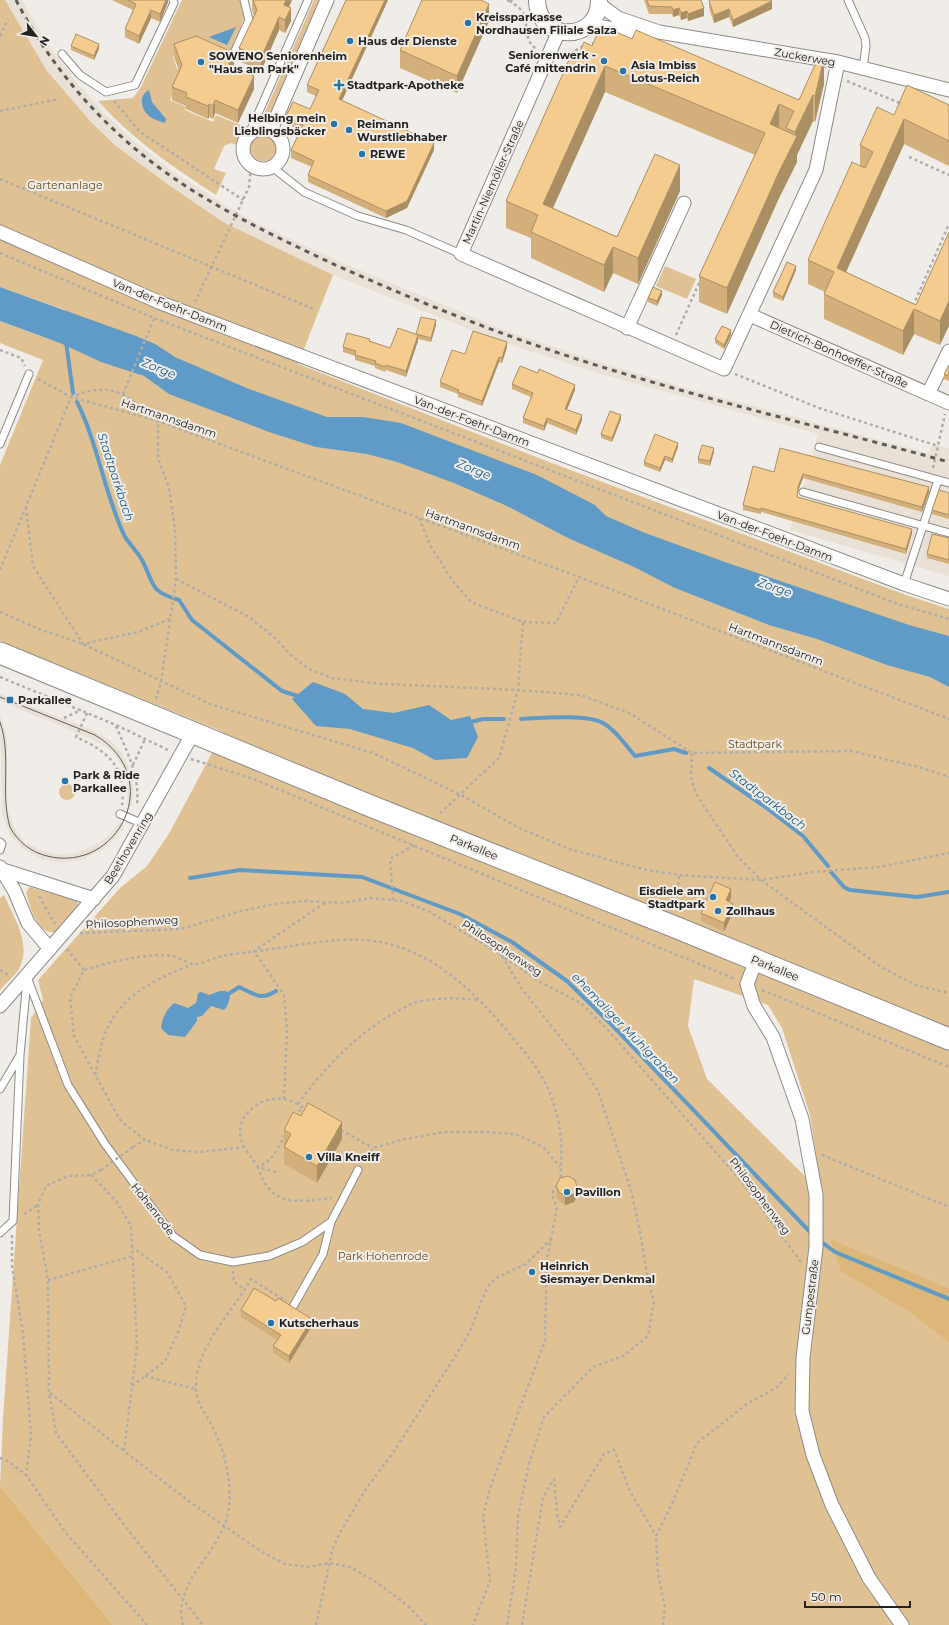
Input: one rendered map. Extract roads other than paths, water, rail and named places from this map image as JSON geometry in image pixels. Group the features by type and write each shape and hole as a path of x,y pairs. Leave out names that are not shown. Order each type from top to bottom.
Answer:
{"main road":[{"name":"Parkallee","path":"0,653 193,733 420,836 756,960 949,1039"}],"street":[{"path":"271,130 327,0"},
{"path":"537,1 541,17 548,25 566,33 576,32 589,24 598,12 599,2"},
{"name":"Zuckerweg","path":"599,2 618,18 659,32 838,62 949,90"},
{"name":"Zuckerweg","path":"589,24 639,34 659,32"},
{"name":"Martin-Niemöller-Straße","path":"559,31 461,254 627,328 724,369 750,315"},
{"path":"750,315 816,170 838,62"},
{"path":"264,128 271,130 281,140 283,148 278,163 272,167 258,169 251,166 243,155 242,146 244,139 250,132 264,128"},
{"path":"627,328 684,203"},
{"name":"Van-der-Foehr-Damm","path":"0,232 161,303 541,448 904,584 949,599"},
{"name":"Dietrich-Bonhoeffer-Straße","path":"750,315 948,402"},
{"path":"928,394 949,351"},
{"name":"Beethovenring","path":"0,1006 27,977 113,876 130,818 181,756 193,733"},
{"path":"1,868 94,899"},
{"path":"1,868 28,923 50,949"},
{"name":"Gumpestraße","path":"756,960 747,984 754,1006 773,1037 802,1119 816,1195 816,1246 803,1358 802,1411 813,1454 832,1505 869,1578 902,1625"}],"lane":[{"path":"62,54 80,75 106,92 135,85 174,3 173,0"},
{"path":"234,53 249,20 244,0"},
{"path":"250,132 308,0"},
{"path":"848,0 865,38 866,46 863,68"},
{"path":"272,167 304,192 358,216 406,230 461,254"},
{"path":"0,444 29,374"},
{"path":"819,447 949,483"},
{"path":"904,584 923,526 934,479"},
{"path":"803,492 949,533"},
{"path":"0,842 2,844 0,850"},
{"path":"0,1233 13,1221 20,1055 27,977"},
{"name":"Hohenrode","path":"27,977 68,1085 105,1144 173,1236 200,1255 232,1262 269,1256 302,1242 331,1222"},
{"path":"0,1089 20,1055"},
{"path":"294,1305 323,1254 331,1222 343,1196 358,1170"}],"water":[{"path":"236,27 227,45 209,37"},
{"path":"149,90 152,102 166,119 165,123 150,116 143,108 142,98"},
{"name":"Zorge","path":"0,287 136,336 155,344 175,357 249,389 327,417 363,417 401,423 537,475 595,505 606,516 645,533 909,625 949,636 949,687 930,677 887,665 817,639 769,625 675,588 634,567 568,538 507,506 454,483 397,462 367,454 316,447 269,432 169,394 144,376 101,362 60,343 0,321"},
{"path":"313,682 345,694 363,709 394,713 429,705 451,720 470,716 478,737 467,758 435,760 413,748 350,729 316,726 292,699"},
{"path":"220,991 230,993 230,998 224,1010 211,1006 202,1016 197,1017 197,1021 185,1037 168,1035 161,1028 165,1014 174,1003 188,1008 196,1003 198,993 201,992 209,995"}],"waterway":[{"name":"Stadtparkbach","path":"66,342 73,393"},
{"name":"Stadtparkbach","path":"77,402 90,434 117,519 124,535 142,560 157,590 169,597 179,600 192,620 282,691 301,697"},
{"name":"Stadtparkbach","path":"521,719 563,717 596,720 608,726 635,756 674,749 686,753"},
{"name":"Stadtparkbach","path":"467,723 483,719 504,719"},
{"name":"Stadtparkbach","path":"709,768 764,806 803,836 828,866"},
{"name":"ehemaliger Mühlgraben","path":"190,878 240,870 362,877 460,914 512,942 567,981 613,1026 812,1234"},
{"name":"Stadtparkbach","path":"831,872 844,887 850,890 917,897 949,892"},
{"path":"230,993 239,987 261,996 266,996 276,991"},
{"name":"ehemaliger Mühlgraben","path":"819,1240 835,1252 949,1299"}],"tram line":[{"path":"0,697 95,735 117,753 128,775 130,797 125,818 112,837 95,851 72,858 47,856 30,849 21,842 10,827 7,814 6,761 0,722"}],"railway":[{"path":"16,0 29,23 58,67 91,107 110,126 170,176 214,204 284,240 331,263 407,296 535,345 689,393 949,462"}],"place":[{"name":"Kreissparkasse Nordhausen Filiale Salza","path":"468,23"},
{"name":"Haus der Dienste","path":"350,41"},
{"name":"Seniorenwerk - Café mittendrin","path":"604,61"},
{"name":"SOWENO Seniorenheim \"Haus am Park\"","path":"201,62"},
{"name":"Asia Imbiss Lotus-Reich","path":"623,71"},
{"name":"Stadtpark-Apotheke","path":"339,85"},
{"name":"Helbing mein Lieblingsbäcker","path":"334,124"},
{"name":"Reimann Wurstliebhaber","path":"349,130"},
{"name":"REWE","path":"362,154"},
{"name":"Parkallee","path":"10,700"},
{"name":"Park & Ride Parkallee","path":"65,781"},
{"name":"Eisdiele am Stadtpark","path":"713,897"},
{"name":"Zollhaus","path":"718,911"},
{"name":"Villa Kneiff","path":"309,1157"},
{"name":"Pavillon","path":"567,1192"},
{"name":"Heinrich Siesmayer Denkmal","path":"532,1272"},
{"name":"Kutscherhaus","path":"271,1323"}],"park label":[{"name":"Gartenanlage","path":"65,185"},
{"name":"Stadtpark","path":"755,744"},
{"name":"Park Hohenrode","path":"383,1256"}]}
